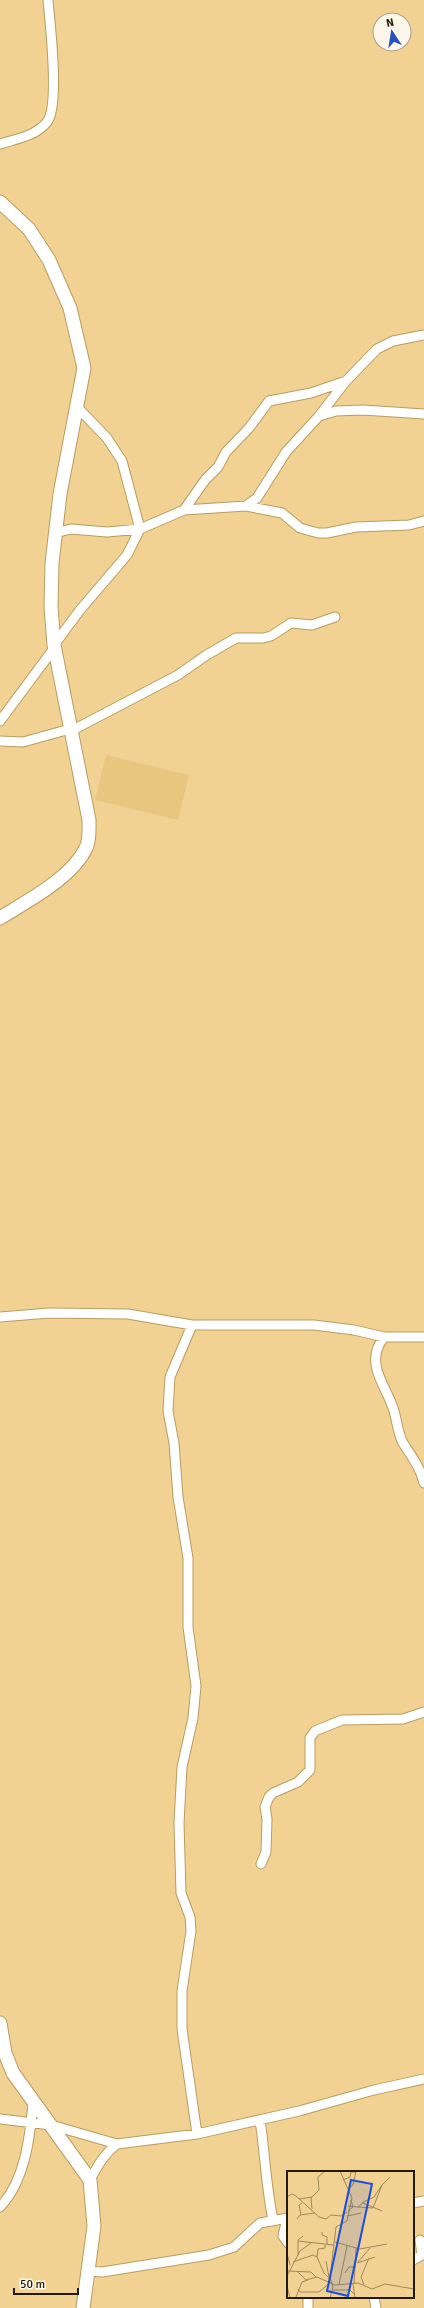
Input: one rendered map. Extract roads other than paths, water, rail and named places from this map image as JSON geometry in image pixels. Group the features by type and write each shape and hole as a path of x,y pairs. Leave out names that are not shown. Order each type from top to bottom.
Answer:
{"street":[{"path":"0,144 35,132 50,119 53,107 53,64 48,0"},
{"path":"0,202 21,220 38,241 49,260 70,308 84,368 65,461 55,533 51,607 55,646 88,810 89,832 87,847 67,872 48,888 0,918"},
{"path":"246,506 257,498 286,452 319,416 346,381 377,349 386,344 424,335"},
{"path":"184,510 205,480 218,467 226,452 249,428 269,401 311,392 346,381"},
{"path":"0,720 80,610 127,555 140,529 122,461 107,438 77,407"},
{"path":"319,416 336,411 363,410 424,414"},
{"path":"55,533 71,529 107,532 140,529 184,510 246,506 282,513 300,528 318,533 327,533 356,527 409,525 424,521"},
{"path":"0,741 23,742 71,730 178,675 205,656 236,638 263,638 272,636 291,623 312,625 335,617"},
{"path":"0,1317 49,1313 128,1314 192,1325 314,1325 354,1330 384,1337 424,1336"},
{"path":"192,1325 170,1377 168,1411 174,1443 178,1497 188,1558 188,1627 196,1686 193,1718 182,1767 180,1823 181,1893 190,1917 191,1931 182,1991 182,2029 197,2134"},
{"path":"384,1337 378,1345 376,1353 381,1383 394,1409 401,1438 414,1456 424,1483"},
{"path":"261,1864 266,1852 268,1819 265,1807 268,1797 273,1793 298,1782 310,1770 310,1738 315,1731 342,1720 403,1719 424,1712"},
{"path":"0,2023 5,2058 13,2073 33,2103 51,2125 90,2180 94,2226 83,2308"},
{"path":"0,2119 51,2125 117,2144 197,2134 260,2120 326,2104 374,2090 424,2079"},
{"path":"0,2207 9,2197 20,2171 31,2123 33,2103"},
{"path":"260,2120 264,2150 265,2174 273,2220"},
{"path":"90,2180 99,2162 107,2152 117,2144"},
{"path":"414,2204 424,2201"},
{"path":"89,2271 102,2272 209,2255 234,2247 260,2223 287,2218 283,2236 287,2242"},
{"path":"419,2240 422,2255 419,2257"},
{"path":"374,2298 376,2308"}]}
